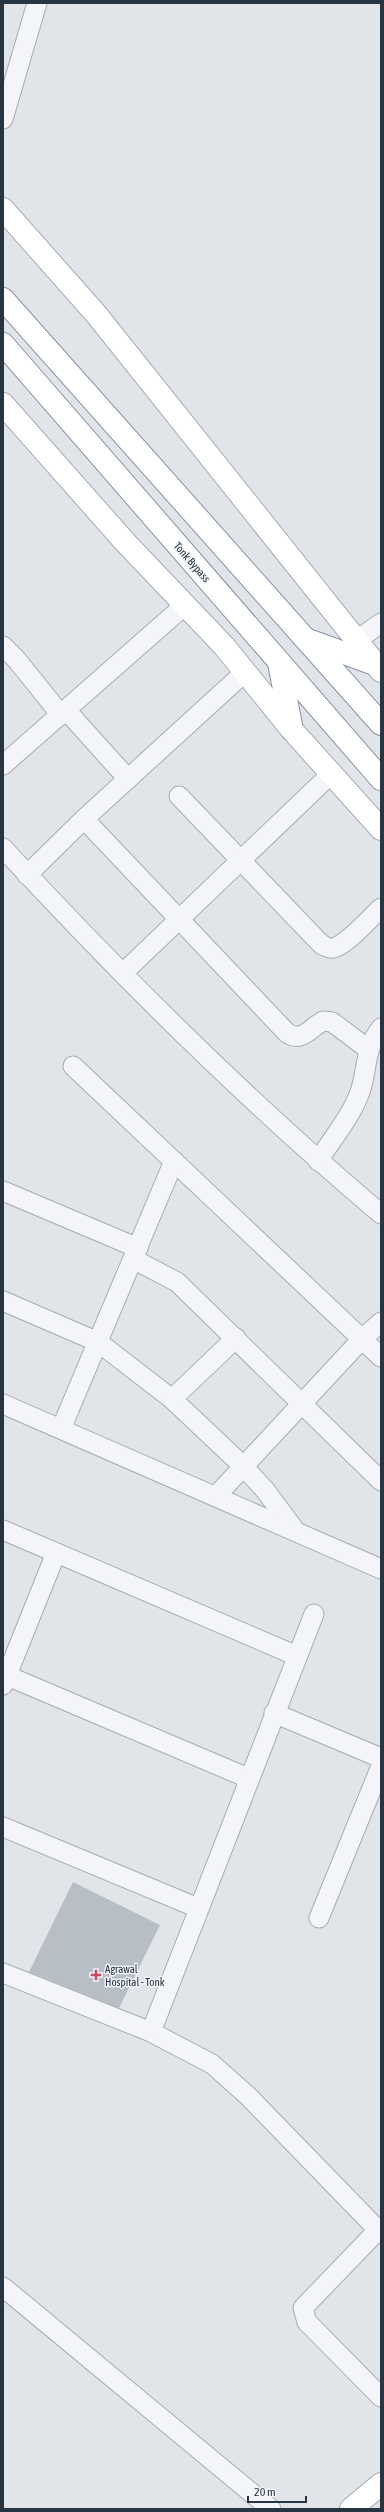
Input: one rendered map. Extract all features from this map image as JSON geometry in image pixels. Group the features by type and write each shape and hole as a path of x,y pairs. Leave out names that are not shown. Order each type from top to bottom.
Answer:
{"main road":[{"path":"3,209 96,314 380,668"},
{"path":"3,299 381,724"},
{"name":"Tonk Bypass","path":"3,344 381,779"},
{"path":"3,404 125,542 185,605 245,672 292,730 381,829"},
{"path":"305,638 380,668"},
{"path":"279,662 292,730"},
{"path":"351,2509 381,2484"}],"street":[{"path":"3,119 38,3"},
{"path":"3,765 185,605"},
{"path":"357,640 381,623"},
{"path":"3,646 63,712 128,779"},
{"path":"27,875 84,819 245,672"},
{"path":"123,973 331,774"},
{"path":"179,796 240,861 322,944 328,948 335,948 343,942 381,908"},
{"path":"84,819 180,918 287,1033 294,1038 301,1038 323,1021 332,1022 368,1049"},
{"path":"3,848 27,875 170,1022 318,1161 381,1214"},
{"path":"318,1161 349,1113 360,1092 368,1049 381,1028"},
{"path":"73,1066 381,1357"},
{"path":"61,1429 174,1161"},
{"path":"3,1191 136,1254 177,1282 303,1403 381,1481"},
{"path":"3,1301 98,1342 172,1399 243,1466 274,1501 294,1529"},
{"path":"216,1496 362,1339 381,1322"},
{"path":"172,1399 236,1338"},
{"path":"3,1404 294,1529 381,1569"},
{"path":"3,1530 297,1656"},
{"path":"56,1553 4,1678 248,1778"},
{"path":"151,2032 248,1778 314,1614"},
{"path":"274,1713 381,1758"},
{"path":"319,1918 381,1766"},
{"path":"3,1827 198,1908"},
{"path":"3,1973 151,2032 212,2064 248,2096 380,2231 303,2308 307,2322 381,2397"},
{"path":"3,2287 271,2509"}],"building":[{"path":"73,1882 160,1925 119,2008 29,1972"}],"place":[{"name":"Agrawal Hospital - Tonk","path":"96,1975"}]}
